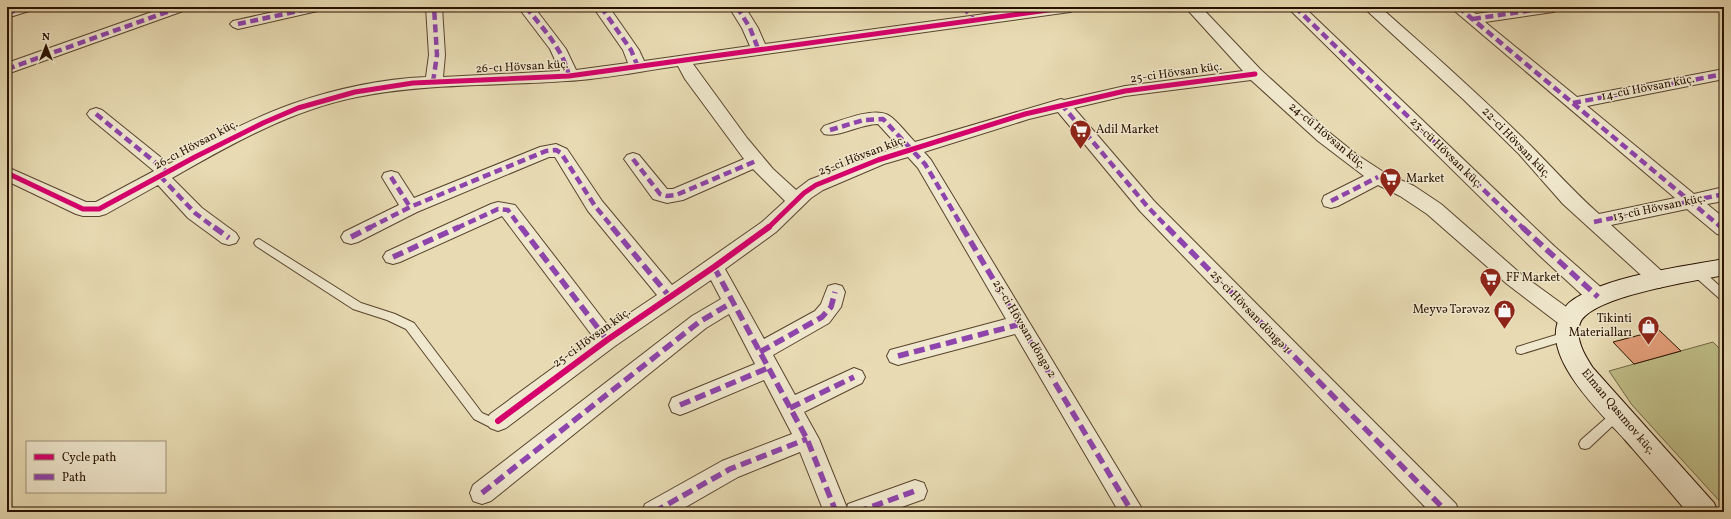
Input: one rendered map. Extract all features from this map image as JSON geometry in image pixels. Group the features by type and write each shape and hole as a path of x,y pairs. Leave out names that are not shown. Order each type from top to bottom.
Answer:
{"main road":[{"path":"1568,328 1578,309 1598,297 1659,280 1724,267"},
{"name":"Elman Qasımov küç.","path":"1568,328 1572,353 1579,366 1618,414 1704,512"}],"street":[{"path":"7,13 27,7"},
{"path":"7,69 181,7"},
{"path":"238,24 317,7"},
{"path":"433,82 436,74 434,7"},
{"path":"526,7 563,57 568,66 570,76"},
{"path":"601,7 631,50 638,67"},
{"path":"737,7 748,21 754,33 759,51"},
{"path":"963,7 975,21"},
{"name":"26-cı Hövsan küç.","path":"7,173 83,209 99,209 194,157 263,123 305,106 355,92 398,85 433,82 570,76 1070,7"},
{"name":"24-cü Hövsan küç.","path":"1193,7 1255,74 1329,141 1350,158 1378,177 1407,191 1434,209 1568,328"},
{"name":"23-cü Hövsan küç.","path":"1295,7 1547,251 1598,297"},
{"name":"22-ci Hövsan küç.","path":"1371,7 1492,117 1570,199 1659,280"},
{"path":"1458,7 1724,229"},
{"path":"1473,19 1553,7"},
{"path":"683,61 691,75 756,161 779,187 797,201"},
{"name":"25-ci Hövsan küç.","path":"498,421 607,340 669,296 714,267 769,227 804,193 823,182 878,160 1061,104 1125,91 1255,74"},
{"name":"14-cü Hövsan küç.","path":"1573,102 1724,74"},
{"name":"25-ci Hövsan döngə 1","path":"1061,104 1148,206 1447,512"},
{"path":"96,114 163,174 194,213 229,238"},
{"name":"25-ci Hövsan döngə 2","path":"830,130 877,118 883,120 925,164 1132,512"},
{"path":"351,237 410,207 546,151 556,150 561,153 595,206 669,296"},
{"path":"633,159 660,194 668,196 676,195 756,161"},
{"path":"391,177 410,207"},
{"path":"1331,201 1378,177"},
{"name":"13-cü Hövsan küç.","path":"1594,222 1724,194"},
{"path":"393,257 498,209 508,210 607,340"},
{"path":"714,267 807,439 836,512"},
{"path":"680,405 764,360 822,318 831,307 835,292"},
{"path":"482,493 699,322 733,302"},
{"path":"898,356 1021,324"},
{"path":"790,408 854,378"},
{"path":"654,512 730,469 807,439"},
{"path":"857,512 915,492"}],"lane":[{"path":"259,243 357,306 372,312 399,318 410,326 478,416 490,422 498,421"},
{"path":"1698,272 1724,296"},
{"path":"1520,350 1568,328"},
{"path":"1586,444 1618,414"}],"shaded area":[{"path":"1713,342 1724,353 1724,506 1632,405 1609,371"}],"building":[{"path":"1659,330 1681,351 1634,364 1613,342"}],"marked path":[{"path":"7,13 27,7"},
{"path":"7,69 181,7"},
{"path":"238,24 317,7"},
{"path":"433,82 437,64 434,7"},
{"path":"526,7 558,49 567,67 569,76"},
{"path":"601,7 631,50 638,67"},
{"path":"737,7 750,28 759,51"},
{"path":"963,7 975,21"},
{"path":"1295,7 1547,251 1598,297"},
{"path":"1458,7 1724,229"},
{"path":"1473,19 1553,7"},
{"path":"1573,103 1724,74"},
{"path":"1061,104 1147,206 1447,512"},
{"path":"96,114 167,172"},
{"path":"830,130 871,118 883,119 925,164 1132,512"},
{"path":"351,237 410,207 546,151 556,150 561,153 595,206 669,296"},
{"path":"633,159 660,194 667,196 676,195 756,161"},
{"path":"160,176 195,213 229,238"},
{"path":"391,177 410,207"},
{"path":"1331,201 1378,177"},
{"path":"1594,222 1724,194"},
{"path":"393,257 498,209 508,210 607,340"},
{"path":"714,267 807,439 836,512"},
{"path":"760,352 822,317 831,307 835,292"},
{"path":"482,493 699,322 733,302"},
{"path":"898,356 1021,324"},
{"path":"680,405 768,368"},
{"path":"790,408 854,377"},
{"path":"654,512 730,469 807,439"},
{"path":"857,512 915,491"}],"cycle path":[{"path":"7,173 83,209 99,209 195,157 263,123 298,108 355,92 413,83 569,76 1070,7"},
{"path":"498,421 607,340 714,267 769,227 804,193 816,185 878,160 1025,114 1125,91 1255,74"}],"place":[{"name":"Adil Market","path":"1080,150"},
{"name":"Market","path":"1391,198"},
{"name":"FF Market","path":"1490,298"},
{"name":"Meyvə Tərəvəz","path":"1505,330"},
{"name":"Tikinti Materialları","path":"1648,346"}]}
